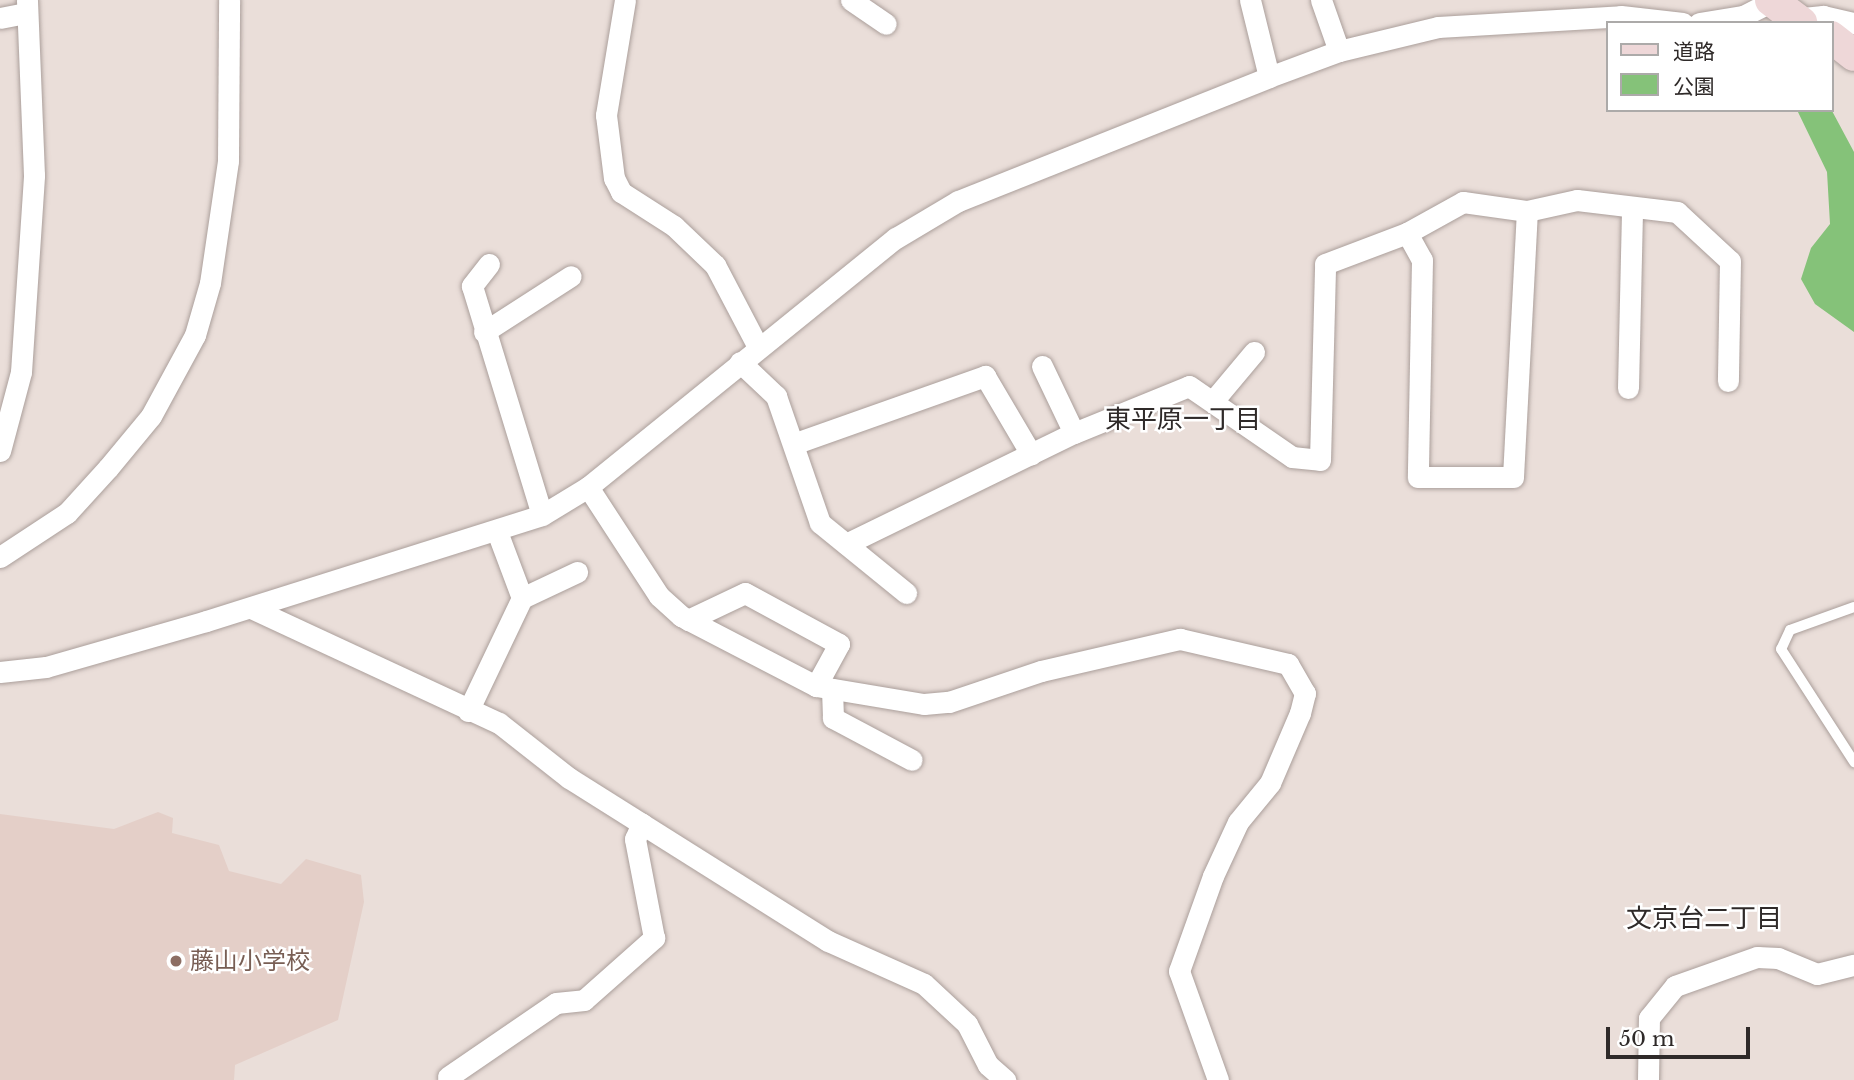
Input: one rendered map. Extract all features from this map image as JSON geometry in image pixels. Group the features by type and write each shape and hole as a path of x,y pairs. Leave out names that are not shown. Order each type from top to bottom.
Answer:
{"street":[{"path":"0,557 68,513 108,468 151,416 195,335 210,283 228,161 229,0"},
{"path":"625,0 606,116 614,178 621,192 674,226 715,265 758,347"},
{"path":"851,0 886,24"},
{"path":"1250,0 1269,77"},
{"path":"1321,0 1339,51"},
{"path":"0,18 27,6 36,120 26,306 13,417 0,451"},
{"path":"0,672 46,667 251,608 498,534 542,515 588,487 855,267 958,201 1269,77 1339,51 1513,10 1665,21"},
{"path":"1713,21 1784,11 1854,23"},
{"path":"1833,39 1854,55"},
{"path":"846,544 1165,391 1189,386 1292,457 1320,460 1325,264 1407,233 1463,202 1527,211 1577,200 1676,212 1730,261 1728,381"},
{"path":"1628,388 1632,207"},
{"path":"1407,233 1422,260 1418,477 1513,477 1527,211"},
{"path":"489,264 472,286 542,515"},
{"path":"484,332 571,276"},
{"path":"1213,401 1254,352"},
{"path":"740,362 776,396 796,443 820,523 906,593"},
{"path":"1042,366 1074,433"},
{"path":"796,443 985,376 1031,454"},
{"path":"588,487 659,596 688,620 824,688 949,702 1041,671 1180,639 1288,664 1305,693 1300,713 1270,783 1238,822 1213,876 1179,971 1218,1080"},
{"path":"498,534 522,598"},
{"path":"468,711 522,598 577,572"},
{"path":"688,620 745,593 839,643 824,688 833,718 912,760"},
{"path":"251,608 468,711 499,723 642,823 828,941 924,984 967,1024 988,1065 1005,1080"},
{"path":"448,1077 556,1003 584,999 654,938 635,839 642,823"},
{"path":"1648,1080 1649,1018 1675,986 1757,957 1778,958 1818,974 1854,965"}],"lane":[{"path":"1854,607 1790,630 1781,649 1854,762"}],"shaded area":[{"name":"藤山小学校","path":"158,812 173,818 172,833 219,845 229,871 281,884 306,859 361,875 364,902 338,1020 235,1065 234,1080 0,1080 0,814 114,829"}],"green space":[{"path":"1798,112 1833,112 1854,152 1854,332 1815,304 1801,279 1811,248 1830,224 1827,172"}],"place":[{"name":"藤山小学校","path":"176,961"}],"district":[{"name":"東平原一丁目","path":"1183,420"},
{"name":"文京台二丁目","path":"1704,919"}]}
